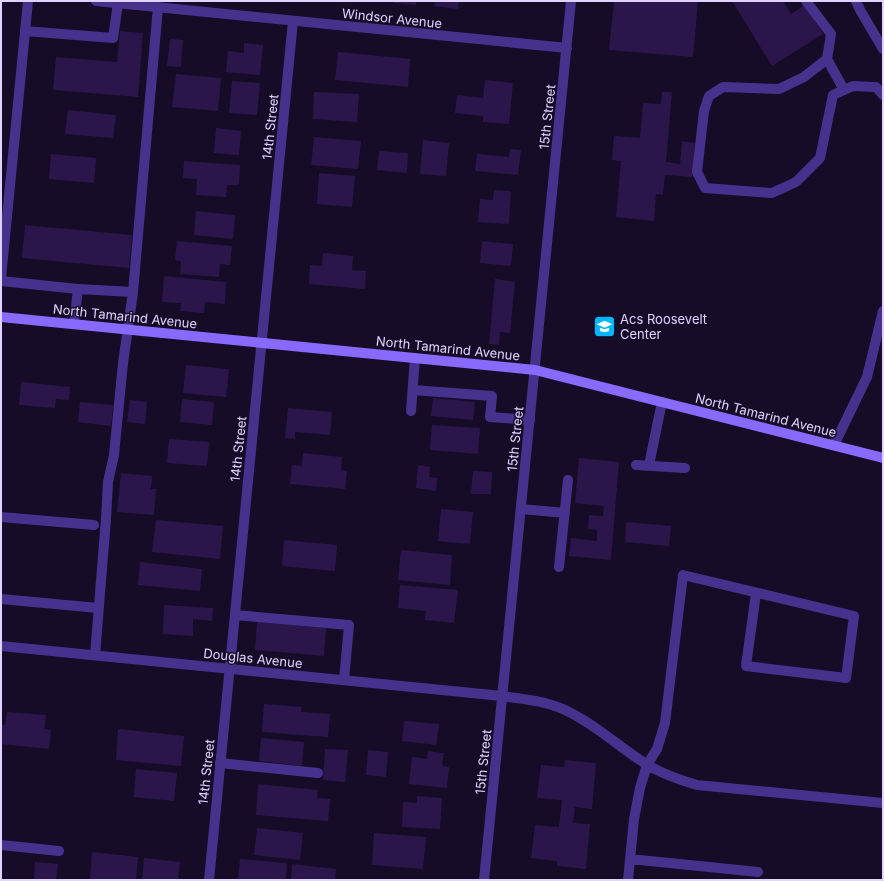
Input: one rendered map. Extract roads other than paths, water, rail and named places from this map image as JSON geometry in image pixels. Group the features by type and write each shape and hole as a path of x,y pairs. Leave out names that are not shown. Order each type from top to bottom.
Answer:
{"street":[{"path":"1,278 28,1"},
{"name":"Windsor Avenue","path":"96,1 567,48"},
{"name":"15th Street","path":"484,880 571,1"},
{"path":"806,1 831,34 827,59 844,90"},
{"path":"25,30 113,38 118,3"},
{"path":"858,6 883,49"},
{"path":"94,655 108,482 114,455 123,363 133,292 158,7"},
{"name":"14th Street","path":"209,880 294,21"},
{"path":"827,59 804,77 779,89 723,87 709,96 704,111 697,172 706,188 772,193 796,182 820,158 833,95 853,86 876,87 883,95"},
{"path":"1,281 78,289 133,292"},
{"path":"74,324 78,289"},
{"path":"834,445 867,377 883,311"},
{"name":"North Tamarind Avenue","path":"1,317 535,370 883,458"},
{"path":"412,411 415,358"},
{"path":"413,390 492,396 490,417 530,420"},
{"path":"649,465 662,402"},
{"path":"636,464 685,468"},
{"path":"559,567 568,480"},
{"path":"521,509 565,513"},
{"path":"1,517 94,525"},
{"path":"628,880 636,804 647,765 657,749 665,722 683,576 756,593 854,616 846,678 746,666 756,593"},
{"path":"1,599 98,608"},
{"path":"235,615 349,626 344,680"},
{"name":"Douglas Avenue","path":"1,646 502,696 538,701 565,710 598,729 647,765 697,785 883,803"},
{"path":"220,763 318,773"},
{"path":"1,845 59,851"},
{"path":"630,859 758,872"}],"place":[{"name":"Acs Roosevelt Center","path":"604,326"}]}
